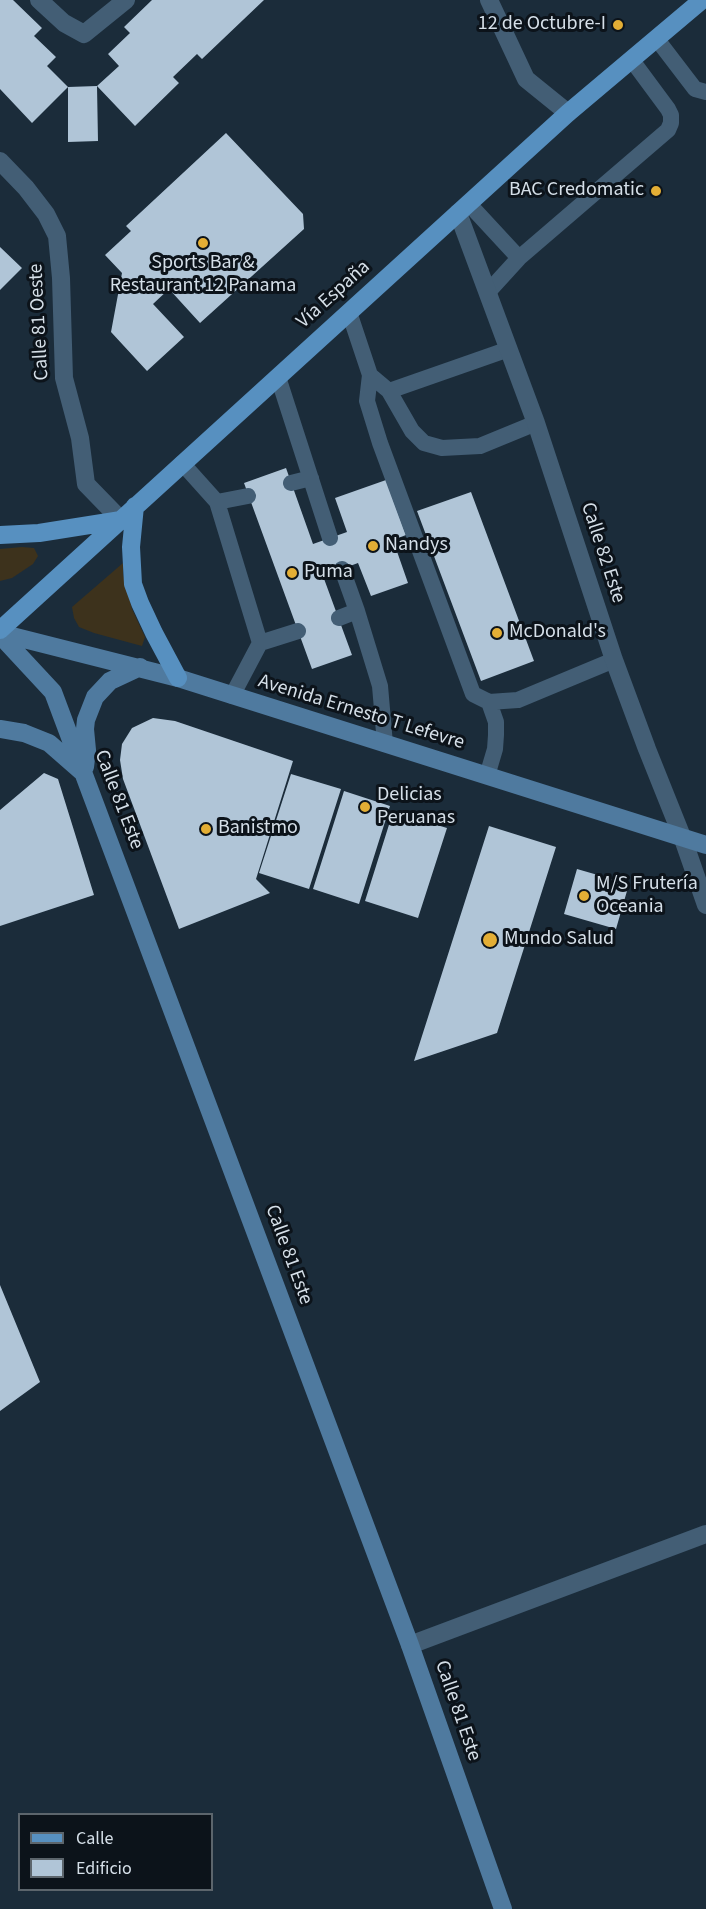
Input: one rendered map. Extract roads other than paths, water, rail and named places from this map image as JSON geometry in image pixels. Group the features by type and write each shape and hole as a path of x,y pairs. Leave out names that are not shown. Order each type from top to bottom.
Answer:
{"main road":[{"name":"Vía España","path":"0,632 182,463 568,113 702,0"},
{"path":"135,506 131,547 134,584 154,633 178,678"},
{"path":"0,535 39,533 121,520"}],"street":[{"path":"39,0 64,23 84,33 126,0"},
{"path":"489,0 526,79 568,113"},
{"name":"Calle 81 Oeste","path":"0,161 46,213 57,236 61,278 64,378 80,438 86,484 121,520"},
{"name":"Calle 82 Este","path":"464,208 488,292 536,423 614,660 706,905"},
{"name":"Avenida Ernesto T Lefevre","path":"0,632 178,678 706,845"},
{"name":"Calle 81 Este","path":"0,632 52,692 410,1645 503,1909"},
{"path":"84,774 87,750 85,729 91,705 99,691 110,681 140,667"},
{"path":"0,729 24,733 49,743 84,774"},
{"path":"410,1645 706,1534"}],"lane":[{"path":"656,38 694,89 706,92"},
{"path":"488,292 519,258 668,130 671,115 668,109 631,59"},
{"path":"464,208 519,258"},
{"path":"349,312 370,375 367,401 380,443 473,694 489,702 518,700 614,660"},
{"path":"389,392 509,349"},
{"path":"370,375 389,392 412,431 424,443 442,448 480,446 536,423"},
{"path":"278,377 330,538"},
{"path":"182,463 216,502 260,643"},
{"path":"291,483 311,478"},
{"path":"216,502 249,496"},
{"path":"342,569 380,686 385,744"},
{"path":"339,618 357,611"},
{"path":"232,696 260,643 298,631"},
{"path":"487,776 495,749 495,722 489,702"}],"place":[{"name":"12 de Octubre-I","path":"618,25"},
{"name":"BAC Credomatic","path":"656,191"},
{"name":"Sports Bar & Restaurant 12 Panama","path":"203,243"},
{"name":"Nandys","path":"373,546"},
{"name":"Puma","path":"292,573"},
{"name":"McDonald's","path":"497,633"},
{"name":"Delicias Peruanas","path":"365,807"},
{"name":"Banistmo","path":"206,829"},
{"name":"M/S Frutería Oceania","path":"584,896"},
{"name":"Mundo Salud","path":"490,940"}]}
